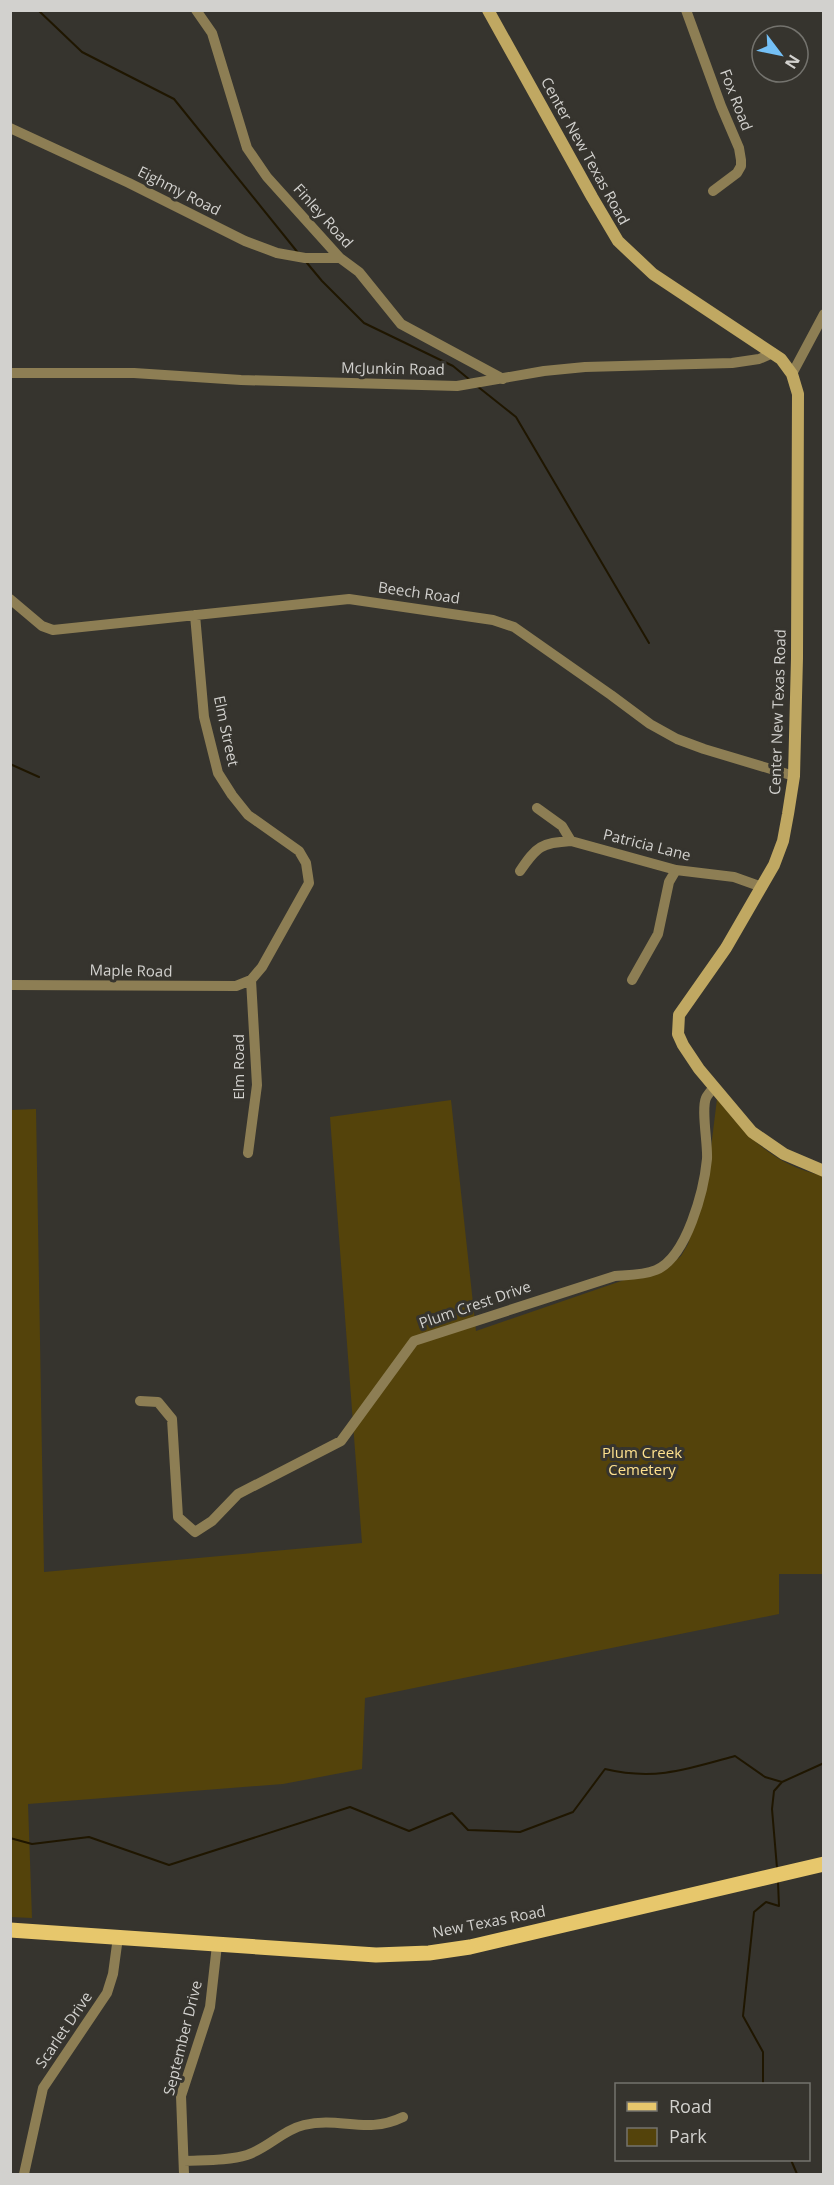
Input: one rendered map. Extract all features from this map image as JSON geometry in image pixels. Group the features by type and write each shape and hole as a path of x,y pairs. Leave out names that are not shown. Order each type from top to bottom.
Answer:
{"main road":[{"name":"New Texas Road","path":"10,1930 376,1955 429,1953 470,1947 824,1863"}],"street":[{"name":"Finley Road","path":"196,10 212,33 248,148 267,177 340,258 359,272 401,324 503,379"},
{"name":"Center New Texas Road","path":"488,10 618,241 653,274 773,353 792,374 798,394 794,776 783,841 774,865 726,948 679,1015 678,1034 683,1045 714,1087 753,1132 784,1154 824,1171"},
{"name":"Fox Road","path":"686,10 739,148 741,166 736,173 713,191"},
{"name":"Eighmy Road","path":"10,128 129,183 245,241 277,253 305,258 340,258"},
{"path":"792,374 824,314"},
{"name":"McJunkin Road","path":"10,373 134,373 241,380 457,386 544,371 585,367 732,363 759,359 773,353"},
{"name":"Beech Road","path":"10,599 42,626 53,630 349,599 507,623 659,729 704,749 794,776"},
{"name":"Elm Street","path":"195,615 204,717 218,774 248,815 299,851 306,863 309,882 262,968 251,980"},
{"path":"520,872 532,852 541,845 571,841 562,826 537,808"},
{"name":"Patricia Lane","path":"571,841 676,870 734,877 762,887"},
{"path":"632,980 658,934 669,882 676,870"},
{"name":"Maple Road","path":"10,985 224,987 236,986 251,980"},
{"name":"Elm Road","path":"248,1153 257,1085 251,980"},
{"name":"Plum Crest Drive","path":"140,1401 158,1402 172,1419 178,1517 195,1532 213,1521 238,1494 341,1441 414,1341 615,1276 656,1270 670,1261 683,1242 697,1204 707,1158 705,1100 714,1087"},
{"name":"Scarlet Drive","path":"24,2175 43,2088 107,1993 113,1974 118,1936"},
{"name":"September Drive","path":"184,2175 181,2096 210,2007 217,1945"},
{"path":"184,2161 249,2155 290,2130 304,2125 320,2123 376,2126 403,2116"}],"green space":[{"name":"Plum Creek Cemetery","path":"717,1099 763,1148 805,1171 823,1176 823,1574 779,1574 779,1614 365,1698 362,1769 283,1784 28,1804 32,1918 11,1917 11,1110 36,1109 44,1572 362,1543 330,1117 451,1100 476,1331 627,1279 667,1268 681,1256 688,1244 701,1203 708,1172"}],"waterway":[{"path":"38,10 82,52 174,99 299,254"},
{"path":"307,263 364,323 453,366 470,380"},
{"path":"477,386 516,417 649,643"},
{"path":"10,764 39,777"},
{"path":"10,1838 32,1844 89,1837 169,1865 350,1807 409,1831 452,1813 468,1830 520,1832 573,1812 605,1769 656,1774 735,1756 765,1777 782,1782"},
{"path":"777,1868 772,1809 774,1791 782,1782 824,1763"},
{"path":"763,2083 763,2052 743,2016 754,1912 766,1902 779,1906 778,1882"},
{"path":"791,2161 797,2174"}]}
